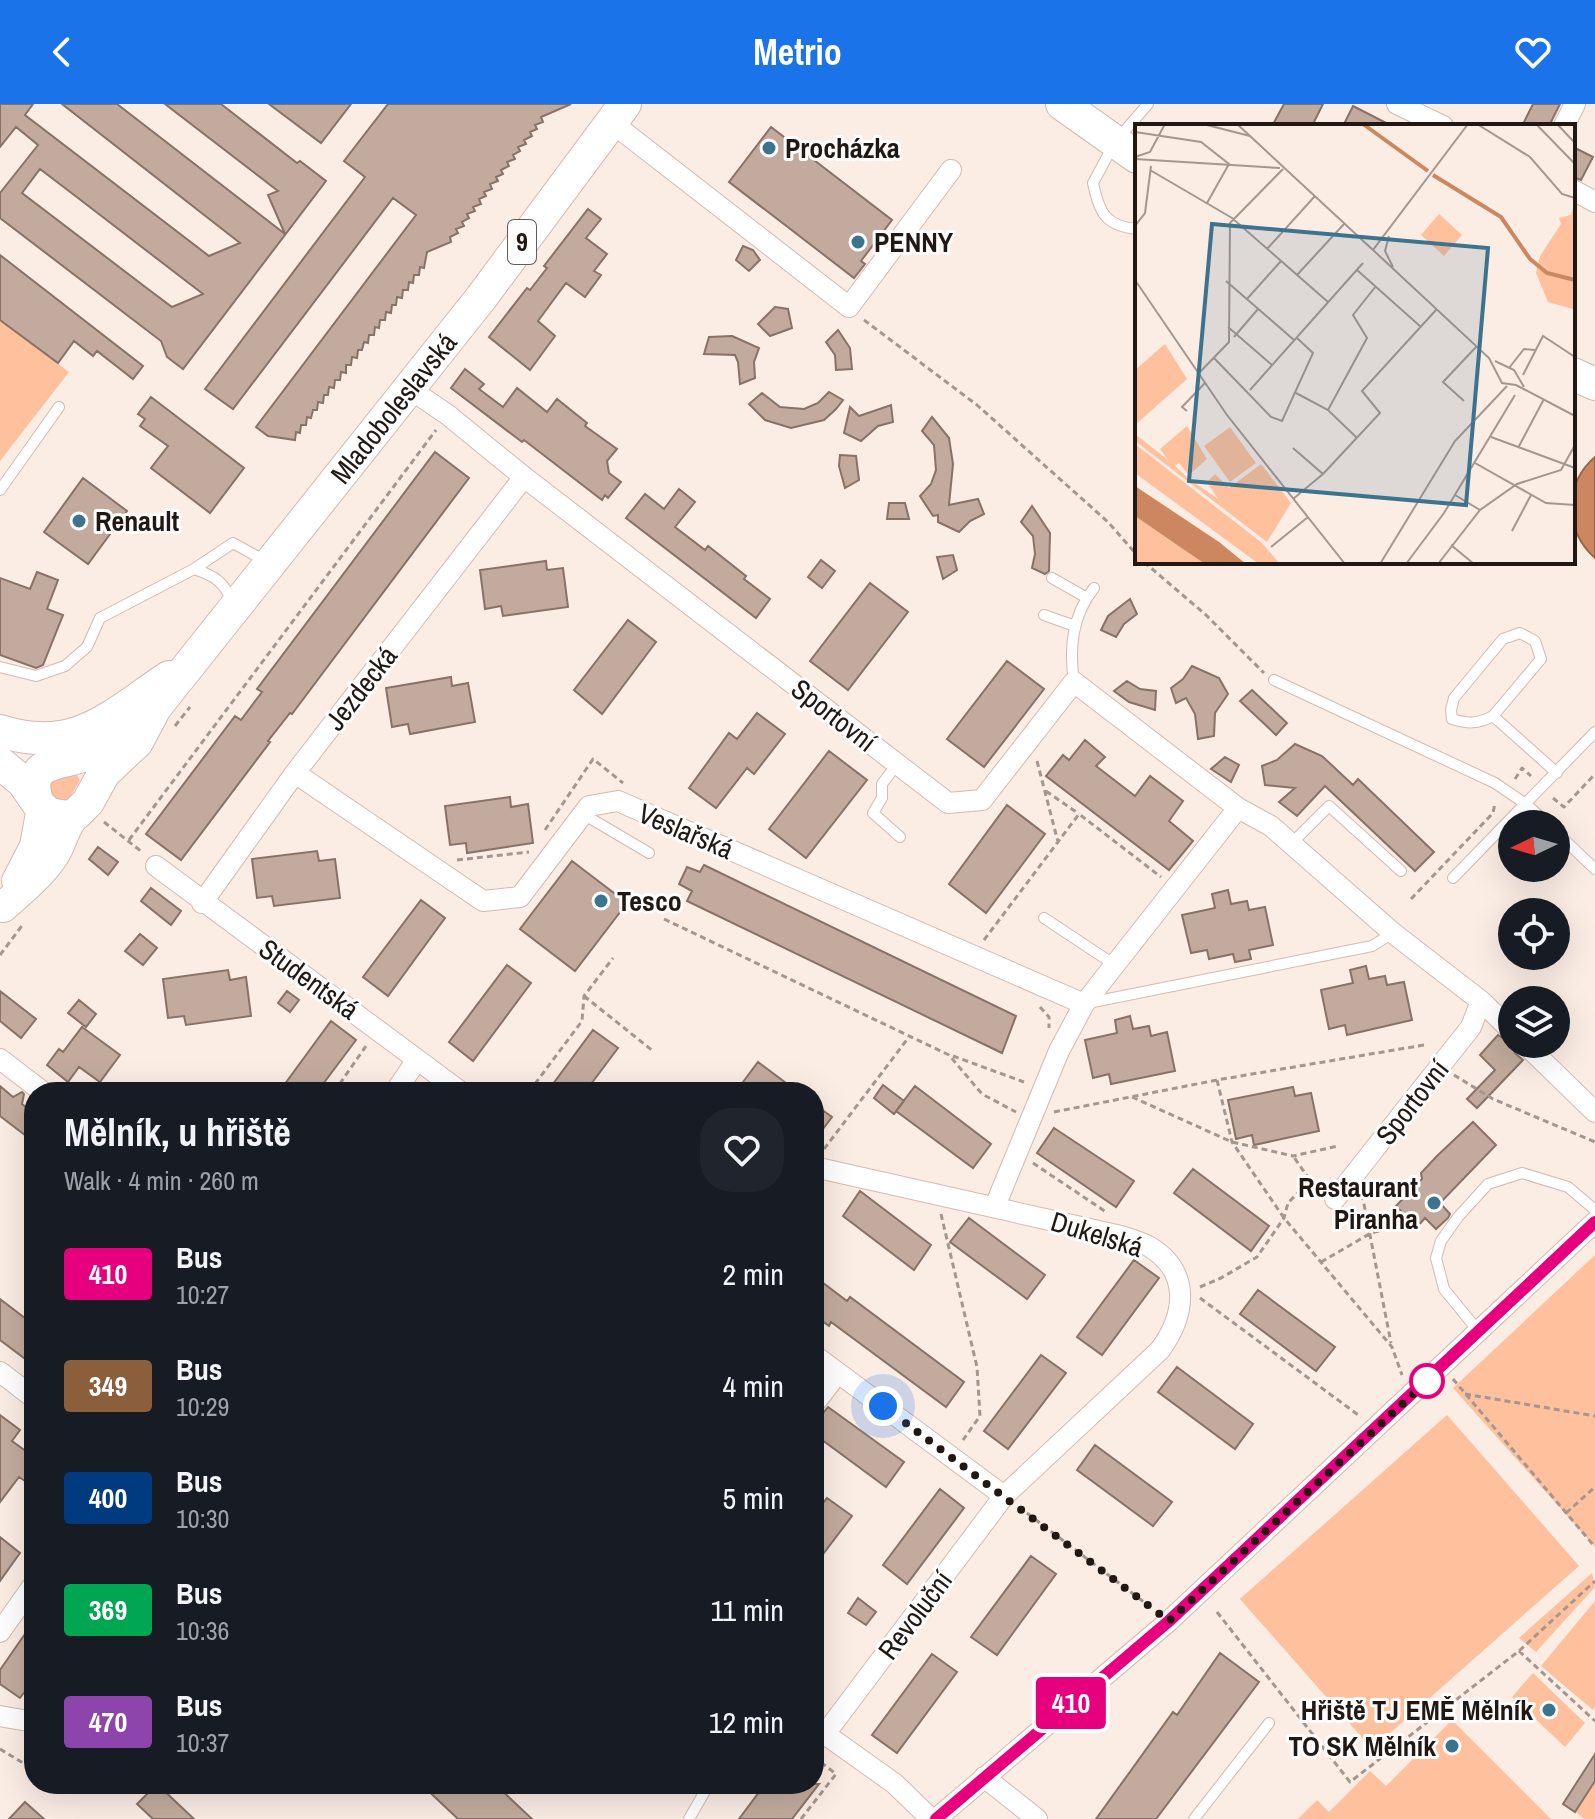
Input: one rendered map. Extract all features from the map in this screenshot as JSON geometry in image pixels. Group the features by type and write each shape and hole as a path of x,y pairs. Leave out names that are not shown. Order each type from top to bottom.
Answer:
{"main road":[{"path":"1062,104 1126,150"},
{"name":"Mladoboleslavská","path":"90,809 104,773 137,742 155,708 481,298 618,113"},
{"path":"1575,375 1595,384"},
{"name":"9","path":"0,731 26,739 49,740 72,736 101,725 192,663"},
{"name":"Mladoboleslavská","path":"40,805 35,783 38,775 59,761 86,754 112,741 155,708"},
{"path":"0,752 22,759 77,763 89,776 90,809 58,817 40,805 23,782 0,763"}],"street":[{"path":"1397,104 1439,124"},
{"path":"1565,124 1575,104"},
{"path":"618,113 849,307 951,170"},
{"path":"1575,191 1595,202"},
{"name":"Sportovní","path":"410,389 448,415 948,803 982,800 1074,682"},
{"name":"Jezdecká","path":"202,903 295,773 524,477"},
{"path":"1074,682 1238,808 1271,826 1393,933 1498,1017"},
{"path":"295,773 483,901 520,897 583,814"},
{"name":"Veslařská","path":"583,814 589,806 618,801 1084,1004"},
{"name":"Mladoboleslavská","path":"2,909 35,846 40,805"},
{"path":"995,1206 1059,1051 1084,1004 1238,808"},
{"name":"Mladoboleslavská","path":"2,909 56,853 66,825 90,809"},
{"name":"Studentská","path":"156,866 447,1082"},
{"name":"Sportovní","path":"1335,1199 1471,1027 1481,1001"},
{"path":"1539,1058 1595,1112"},
{"path":"0,1059 30,1082"},
{"path":"402,1082 417,1060"},
{"name":"Dukelská","path":"824,1159 936,1193 1121,1236 1149,1246 1170,1267 1186,1291"},
{"path":"824,1733 895,1784 933,1819 1169,1621 1595,1222"},
{"path":"824,1362 1004,1496 1160,1350 1176,1324 1186,1291"},
{"path":"0,1372 24,1390"},
{"path":"824,1391 838,1373"},
{"name":"Revoluční","path":"824,1725 1004,1496"},
{"path":"0,1632 24,1598"},
{"path":"0,1716 24,1720"},
{"path":"984,1777 1037,1819"}],"lane":[{"path":"1138,124 1148,104"},
{"path":"1135,131 1126,150 1093,183 1103,215 1118,227 1135,229"},
{"path":"0,490 59,407"},
{"path":"0,667 36,676 65,666 87,647 100,618 194,569 233,543 269,563"},
{"path":"194,569 216,576 225,585 236,607"},
{"path":"1052,578 1087,598"},
{"path":"1074,682 1070,653 1075,626 1094,588"},
{"path":"1044,615 1075,626"},
{"path":"1520,633 1535,641 1541,659 1493,716 1479,724 1452,719 1454,698 1503,639 1520,633"},
{"path":"1274,680 1495,783 1533,810"},
{"path":"1493,716 1557,773"},
{"path":"1453,878 1595,732"},
{"path":"897,764 882,784 882,798 873,813 900,837"},
{"path":"1291,844 1329,806 1401,871"},
{"path":"583,814 649,853"},
{"path":"1570,845 1595,869"},
{"path":"1044,918 1115,965"},
{"path":"1084,1004 1372,946 1393,933"},
{"path":"1479,1332 1444,1289 1436,1258 1441,1241 1488,1184 1522,1173 1568,1187 1595,1210"},
{"path":"1194,1819 1269,1723"},
{"path":"689,1819 703,1794"}],"path":[{"path":"849,307 879,333 977,405 1108,522 1135,553"},
{"path":"129,840 448,415"},
{"path":"1146,564 1274,680"},
{"path":"1035,751 1058,842"},
{"path":"1511,779 1522,768 1533,779"},
{"path":"1553,798 1564,807 1595,774"},
{"path":"1045,791 1164,879"},
{"path":"1411,899 1493,813 1495,803"},
{"path":"90,809 156,866"},
{"path":"982,941 1079,814"},
{"path":"664,919 949,1055 1027,1083"},
{"path":"536,1082 582,1021 584,996 613,958"},
{"path":"584,996 653,1051"},
{"path":"1037,1004 1049,1017 1049,1033"},
{"path":"341,1082 378,1029"},
{"path":"824,1151 909,1036"},
{"path":"949,1055 982,1094 1014,1112 1031,1116 1424,1045"},
{"path":"1440,1066 1493,1099 1595,1142"},
{"path":"1217,1080 1232,1142 1284,1218 1392,1347"},
{"path":"1132,1097 1232,1142 1293,1156 1338,1146"},
{"path":"1016,1152 1114,1217"},
{"path":"1186,1291 1253,1261 1284,1218 1288,1203 1310,1180 1293,1156"},
{"path":"1357,1172 1392,1347 1403,1379"},
{"path":"936,1193 978,1379 980,1416 952,1456"},
{"path":"1321,1262 1371,1233 1391,1228"},
{"path":"1186,1291 1193,1293 1363,1419"},
{"path":"1442,1366 1595,1547"},
{"path":"1465,1394 1595,1416"},
{"path":"1566,1513 1595,1487"},
{"path":"1004,1496 1169,1621"},
{"path":"1217,1612 1350,1782 1519,1651 1595,1581"},
{"path":"1519,1651 1595,1721"},
{"path":"0,1749 24,1764"},
{"path":"824,1765 836,1774 824,1789"},
{"path":"801,1819 820,1794"}],"shaded area":[{"path":"0,320 69,372 0,461"},
{"path":"1595,457 1595,558 1575,528 1575,487"},
{"path":"76,774 80,780 64,807 57,806 45,782"},
{"path":"1595,1255 1595,1547 1453,1388"},
{"path":"1447,1415 1579,1566 1372,1749 1240,1599"},
{"path":"1592,1573 1595,1587 1536,1652 1519,1638"},
{"path":"1595,1601 1595,1707 1593,1710 1541,1666"},
{"name":"Hřiště TJ EMĚ Mělník","path":"1533,1673 1585,1723 1565,1747 1512,1697"},
{"name":"TO SK Mělník","path":"1452,1720 1551,1819 1298,1819 1317,1800 1329,1812 1370,1771 1386,1786"},
{"path":"1595,1782 1595,1819 1584,1819 1576,1812"}],"building":[{"path":"0,104 33,104 25,115 209,256 240,243 62,104 117,104 285,234 268,195 278,191 165,104 221,104 297,163 300,161 326,181 183,369 167,357 161,341 0,218 0,193 38,145 16,127 0,147","holes":["40,169 203,294 172,307 22,193"]},
{"path":"269,104 351,104 321,143"},
{"path":"388,104 571,104 541,117 543,122 535,125 537,129 530,132 532,136 524,140 526,144 518,147 520,151 513,155 515,159 507,162 509,166 496,177 498,181 490,184 492,189 484,192 486,196 479,199 481,204 467,214 469,218 462,222 464,226 456,229 458,233 450,237 451,242 427,252 424,268 420,267 419,275 414,275 408,290 403,290 402,298 397,297 391,313 386,312 385,320 380,320 379,328 375,327 374,335 369,335 368,343 364,342 362,350 358,350 357,358 352,357 351,365 346,365 346,373 341,372 334,388 329,387 323,403 318,402 317,410 313,410 311,418 307,417 306,425 301,425 300,433 296,432 295,440 268,436 256,427 416,215 393,198 233,409 205,389 365,177 344,161"},
{"path":"1284,104 1323,104 1313,124 1273,124"},
{"path":"1533,104 1560,104 1550,124 1523,124"},
{"path":"1353,106 1388,124 1344,124"},
{"path":"771,127 892,220 861,261 865,264 854,278 729,182"},
{"path":"1575,148 1593,157 1581,180 1575,178"},
{"path":"588,209 601,219 586,238 607,254 594,271 601,275 585,297 566,283 538,321 555,336 530,370 489,337 527,288 530,290 547,268 544,266"},
{"path":"743,246 753,250 760,260 749,271 736,260"},
{"path":"0,255 143,366 133,379 97,351 93,356 74,341 58,363 0,320"},
{"path":"775,307 788,309 792,328 770,336 758,324"},
{"path":"838,330 850,348 852,369 836,370 835,355 826,342"},
{"path":"732,336 759,348 754,362 755,378 740,384 735,355 704,354 709,337"},
{"path":"465,369 484,384 479,389 503,407 517,388 547,412 557,399 587,423 585,426 617,449 607,461 609,473 621,482 608,498 605,495 602,500 451,388"},
{"path":"829,392 843,400 836,409 824,420 791,428 765,420 749,404 762,393 780,407 804,409 818,403"},
{"path":"151,397 244,468 210,513 151,468 168,446 140,426 145,419 138,414"},
{"path":"891,405 893,422 878,426 861,441 844,433 850,407 859,416"},
{"path":"932,417 949,438 953,464 949,505 978,499 984,514 970,521 959,532 938,522 938,515 933,516 920,496 931,484 936,470 934,445 922,431"},
{"path":"435,452 469,478 181,860 146,834 235,716 241,720 262,692 257,689"},
{"path":"840,455 856,456 859,480 845,488 839,466"},
{"path":"83,478 127,511 88,564 44,532"},
{"path":"679,489 695,502 675,527 705,550 708,546 770,599 756,618 626,518 645,494 664,509"},
{"path":"889,503 905,503 909,519 887,519"},
{"path":"1032,506 1050,533 1049,571 1045,574 1032,568 1035,554 1033,536 1021,522"},
{"path":"953,555 957,570 943,579 937,557"},
{"path":"821,560 835,571 822,588 808,577"},
{"path":"546,561 547,570 563,568 568,607 503,616 501,606 485,609 480,570"},
{"path":"37,572 58,580 47,609 63,615 43,665 36,668 0,655 0,578 30,589"},
{"path":"870,583 908,612 848,690 810,661"},
{"path":"1130,599 1137,614 1124,624 1116,637 1101,630 1108,616"},
{"path":"628,620 656,642 602,714 574,690"},
{"path":"1007,661 1044,689 984,767 947,739"},
{"path":"1192,666 1219,678 1228,694 1215,713 1214,736 1198,739 1195,714 1186,698 1176,703 1171,688 1183,679"},
{"path":"451,677 452,686 468,683 475,722 410,734 408,724 392,727 386,688"},
{"path":"1127,681 1140,689 1156,691 1155,710 1129,702 1114,691"},
{"path":"1252,690 1287,723 1276,735 1240,701"},
{"path":"757,713 785,734 754,774 747,768 716,808 689,788 729,733 737,739"},
{"path":"1085,740 1105,757 1096,766 1135,796 1150,776 1183,801 1169,821 1193,841 1169,870 1046,776 1063,755 1069,760"},
{"path":"1295,744 1322,756 1353,785 1358,779 1434,852 1415,871 1325,786 1297,816 1279,802 1295,788 1265,785 1262,766 1277,760"},
{"path":"829,751 867,780 806,858 769,829"},
{"path":"1225,757 1239,765 1231,782 1211,769"},
{"path":"510,797 511,807 528,804 533,843 467,853 466,843 450,845 445,806"},
{"path":"1007,805 1045,834 986,913 949,884"},
{"path":"98,847 118,862 108,875 89,859"},
{"path":"317,851 319,861 335,859 340,898 274,906 272,896 257,898 252,859"},
{"path":"572,861 627,903 575,971 520,929"},
{"path":"704,865 1016,1016 1002,1053 687,901 692,891 679,884 687,867 700,872"},
{"path":"151,888 181,911 171,925 141,901"},
{"path":"1228,890 1231,904 1247,901 1249,910 1265,907 1273,945 1249,950 1251,959 1235,962 1233,954 1209,959 1207,950 1191,953 1182,915 1215,908 1212,894"},
{"path":"421,900 445,918 388,996 363,977"},
{"path":"140,934 157,948 143,965 125,951"},
{"path":"507,965 531,983 473,1061 449,1042"},
{"path":"1366,966 1369,979 1385,976 1387,985 1404,982 1412,1020 1347,1035 1345,1025 1329,1029 1321,990 1353,983 1350,970"},
{"path":"228,970 230,980 246,977 251,1016 186,1025 184,1016 168,1018 163,979"},
{"path":"0,991 36,1019 21,1038 0,1021"},
{"path":"287,991 299,1000 290,1012 278,1003"},
{"path":"79,1000 96,1014 86,1027 68,1013"},
{"path":"1130,1016 1133,1029 1149,1026 1151,1036 1167,1032 1175,1071 1111,1084 1109,1074 1093,1078 1085,1040 1117,1033 1115,1020"},
{"path":"331,1021 356,1040 324,1082 286,1082"},
{"path":"82,1027 120,1055 100,1082 79,1067 68,1082 47,1065 59,1049 63,1052"},
{"path":"593,1030 618,1048 592,1082 554,1082"},
{"path":"1498,1035 1498,1058 1523,1060 1477,1108 1467,1099 1495,1070 1480,1055"},
{"path":"758,1062 785,1082 743,1082"},
{"path":"883,1085 904,1101 894,1114 874,1098"},
{"path":"0,1086 13,1097 22,1092 24,1094 24,1134 0,1116"},
{"path":"915,1086 991,1144 973,1168 896,1111"},
{"path":"1293,1087 1295,1096 1311,1093 1319,1131 1254,1145 1252,1135 1236,1139 1228,1100"},
{"path":"824,1111 832,1117 824,1128"},
{"path":"1473,1122 1496,1145 1440,1203 1450,1214 1448,1218 1436,1229 1425,1218 1417,1227 1396,1206 1422,1179 1421,1173"},
{"path":"1054,1128 1134,1181 1116,1207 1037,1153"},
{"path":"1193,1169 1269,1226 1251,1251 1174,1193"},
{"path":"860,1191 931,1245 914,1270 843,1216"},
{"path":"969,1218 1045,1275 1027,1299 950,1242"},
{"path":"1134,1260 1159,1278 1102,1355 1077,1337"},
{"path":"824,1284 847,1301 850,1297 964,1382 946,1407 831,1322 829,1326 824,1322"},
{"path":"1258,1290 1335,1347 1316,1371 1240,1314"},
{"path":"0,1299 24,1317 24,1358 0,1340"},
{"path":"1041,1355 1066,1373 1008,1449 984,1431"},
{"path":"1177,1367 1253,1424 1235,1449 1158,1392"},
{"path":"828,1407 904,1462 886,1487 824,1441 824,1412"},
{"path":"0,1415 20,1430 12,1441 24,1450 24,1480 19,1477 0,1502"},
{"path":"1095,1445 1172,1502 1153,1526 1077,1470"},
{"path":"940,1489 964,1508 907,1584 883,1565"},
{"path":"827,1498 852,1516 824,1553 824,1502"},
{"path":"0,1537 20,1553 0,1581"},
{"path":"1031,1556 1056,1574 997,1655 971,1637"},
{"path":"858,1598 876,1612 866,1625 848,1613"},
{"path":"24,1635 24,1693 20,1698 0,1684 0,1670"},
{"path":"1220,1653 1259,1682 1156,1819 1096,1819 1173,1712 1177,1715"},
{"path":"932,1654 957,1672 897,1753 872,1735"},
{"path":"1595,1754 1595,1781 1575,1812 1563,1804"},
{"path":"147,1794 168,1794 194,1819 153,1819 137,1804"},
{"path":"432,1794 506,1794 532,1819 458,1819"},
{"path":"758,1794 811,1794 792,1819 739,1819"},
{"path":"25,1802 44,1819 9,1819"}],"bus line":[{"name":"410","path":"936,1819 1169,1621 1595,1222"}],"place":[{"name":"Procházka","path":"769,148"},
{"name":"PENNY","path":"858,242"},
{"name":"Renault","path":"79,521"},
{"name":"Tesco","path":"601,901"},
{"name":"Restaurant Piranha","path":"1434,1203"},
{"name":"Hřiště TJ EMĚ Mělník","path":"1549,1710"},
{"name":"TO SK Mělník","path":"1452,1746"}],"route":[{"path":"883,1406 1169,1621 1427,1381"}]}
